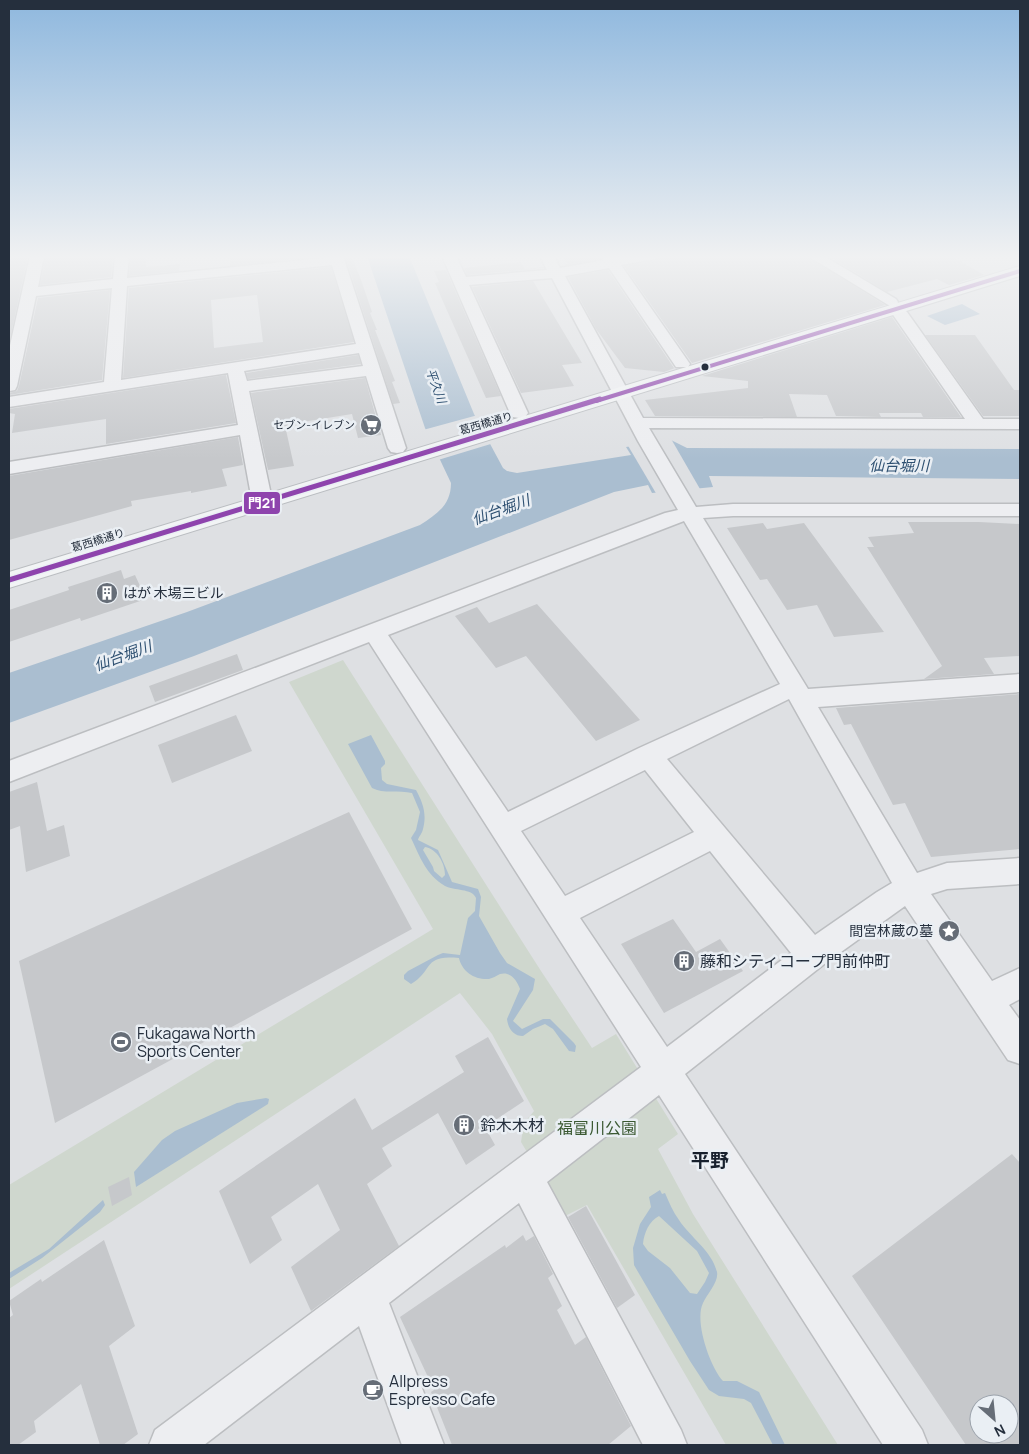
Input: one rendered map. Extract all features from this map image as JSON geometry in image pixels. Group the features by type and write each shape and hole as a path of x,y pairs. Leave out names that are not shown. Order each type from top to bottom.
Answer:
{"main road":[{"name":"葛西橋通り","path":"496,426 519,413 619,389 682,364 828,324"},
{"name":"葛西橋通り","path":"9,580 422,447 834,324"},
{"name":"葛西橋通り","path":"9,567 397,448 422,447"}],"street":[{"path":"9,386 22,324"},
{"path":"112,387 116,324"},
{"path":"358,324 397,448"},
{"path":"480,324 519,413"},
{"path":"584,324 647,441 798,694 910,888 1020,1048"},
{"path":"654,324 682,364"},
{"path":"908,324 978,424"},
{"path":"9,402 365,347"},
{"path":"235,367 260,490"},
{"path":"239,387 372,370"},
{"path":"638,423 1020,424"},
{"path":"9,468 247,429"},
{"path":"9,772 654,523 691,513 733,510 1020,510"},
{"path":"374,632 664,1071 907,1445"},
{"path":"503,827 776,694 1020,683"},
{"path":"648,755 812,955"},
{"path":"559,914 714,835"},
{"path":"170,1445 664,1071 812,955 887,901 910,888 947,876 1020,871"},
{"path":"986,1000 1020,983"},
{"path":"524,1176 666,1445"},
{"path":"368,1295 423,1445"}],"green space":[{"name":"福富川公園","path":"343,660 592,1048 616,1034 678,1134 658,1149 693,1214 838,1445 726,1445 587,1205 565,1216 521,1142 524,1123 534,1111 492,1034 460,993 9,1289 9,1185 433,929 289,682"}],"water":[{"path":"390,324 437,324 474,414 503,468 507,471 517,473 631,455 626,447 671,440 687,448 1020,449 1020,479 709,476 713,487 652,493 648,485 614,492 194,656 9,723 9,673 187,612 420,525 432,517 446,503 451,483 425,428"},
{"path":"371,735 385,761 381,768 382,780 387,784 416,790 424,813 423,829 418,840 438,850 452,882 478,889 481,897 479,916 500,953 507,963 535,979 533,990 513,1021 522,1029 543,1019 550,1019 574,1043 576,1046 575,1052 569,1051 553,1029 545,1024 523,1036 516,1035 512,1031 507,1019 520,989 517,982 510,975 504,973 489,979 479,978 466,971 459,958 448,957 434,961 411,984 404,979 404,975 408,971 438,955 443,953 460,955 468,918 475,911 476,898 467,891 445,886 438,882 428,871 411,838 416,830 420,812 412,793 381,791 372,788 348,744","holes":["425,847 429,848 442,861 445,870 445,875 442,878 434,871 423,850"]},
{"path":"269,1099 268,1104 136,1187 134,1172 162,1140 175,1131 237,1103"},
{"path":"660,1190 662,1194 665,1193 677,1217 711,1257 717,1276 703,1303 700,1321 709,1355 723,1381 737,1381 759,1392 785,1445 773,1445 751,1403 744,1399 719,1396 709,1390 634,1265 633,1248 640,1224 651,1207 649,1197","holes":["659,1216 697,1251 709,1273 697,1294 690,1293 670,1268 648,1251 643,1244 650,1224"]},
{"path":"103,1200 105,1205 100,1212 42,1258 9,1279 9,1273 49,1249"}],"pier":[{"path":"478,415 494,443 438,460 423,430"},
{"path":"670,437 700,489 657,495 627,444"}],"building":[{"path":"9,324 13,324 9,343"},
{"path":"32,324 107,324 102,380 9,395 9,393 17,391"},
{"path":"127,324 212,324 214,348 263,342 261,324 348,324 354,342 123,378"},
{"path":"367,324 374,324 377,330 375,330 395,381 392,382 400,403 393,404"},
{"path":"453,324 470,324 501,396 486,398"},
{"path":"489,324 559,324 582,363 562,365 574,386 521,393"},
{"path":"593,324 644,324 675,368 664,372 625,368"},
{"path":"665,324 822,324 692,363"},
{"path":"870,324 897,324 961,417 923,417 921,413 879,413 881,417 836,416 827,395 789,394 797,417 655,416 645,400 748,388 748,381 702,376"},
{"path":"925,335 975,335 1014,390 1020,390 1020,416 983,416"},
{"path":"358,355 361,364 248,379 246,373"},
{"path":"226,375 236,423 106,444 106,419 12,433 15,414 9,413 9,409"},
{"path":"365,378 381,435 358,438 352,414 290,424 291,429 286,430 294,466 268,470 251,393"},
{"path":"238,437 243,465 222,469 227,486 131,501 132,506 9,540 9,476"},
{"path":"908,522 1020,524 1020,656 984,658 994,674 924,679 942,666 867,547 874,547 868,537 914,533"},
{"path":"763,523 767,529 804,523 884,632 834,637 817,605 787,610 767,579 760,580 727,528"},
{"path":"121,570 124,579 135,575 146,599 81,621 80,618 9,642 9,610 69,590 68,587"},
{"path":"537,604 640,720 596,741 526,656 496,668 455,616 477,607 489,623"},
{"path":"237,654 243,670 155,702 149,686"},
{"path":"1020,694 1020,849 931,857 905,803 893,805 851,724 844,725 836,708"},
{"path":"236,715 252,751 172,783 158,745"},
{"path":"37,782 47,831 64,825 70,856 26,872 20,826 9,830 9,792"},
{"name":"Fukagawa North Sports Center","path":"349,812 412,929 55,1123 19,961"},
{"name":"藤和シティコープ門前仲町","path":"673,919 696,952 720,939 743,971 664,1013 621,944"},
{"path":"488,1037 524,1101 485,1127 495,1145 466,1165 438,1113 382,1148 392,1166 367,1184 399,1246 311,1311 291,1267 340,1230 318,1184 271,1217 282,1240 250,1264 219,1191 355,1098 372,1130 464,1072 455,1056"},
{"path":"1012,1154 1020,1163 1020,1445 966,1445 852,1276"},
{"path":"129,1177 132,1195 112,1206 108,1187"},
{"path":"586,1206 635,1295 617,1308 568,1217"},
{"path":"523,1235 526,1241 534,1236 553,1274 548,1278 562,1306 557,1310 575,1345 586,1337 631,1426 608,1445 452,1445 431,1392 434,1390 400,1317 505,1245 506,1248"},
{"path":"104,1240 135,1326 109,1346 138,1434 123,1445 100,1445 81,1384 34,1421 36,1432 18,1445 9,1445 9,1318 13,1315 9,1301 41,1279 42,1282"}],"transit line":[{"name":"門21","path":"9,580 847,324"}],"place":[{"name":"セブン-イレブン","path":"371,425"},
{"name":"はが 木場三ビル","path":"107,593"},
{"name":"間宮林蔵の墓","path":"949,931"},
{"name":"藤和シティコープ門前仲町","path":"684,961"},
{"name":"Fukagawa North Sports Center","path":"121,1042"},
{"name":"鈴木木材","path":"464,1125"},
{"name":"Allpress Espresso Cafe","path":"373,1390"}],"district":[{"name":"平野","path":"710,1160"}],"water label":[{"name":"平久川","path":"436,386"},
{"name":"仙台堀川","path":"899,466"},
{"name":"仙台堀川","path":"501,510"},
{"name":"仙台堀川","path":"123,656"}]}
